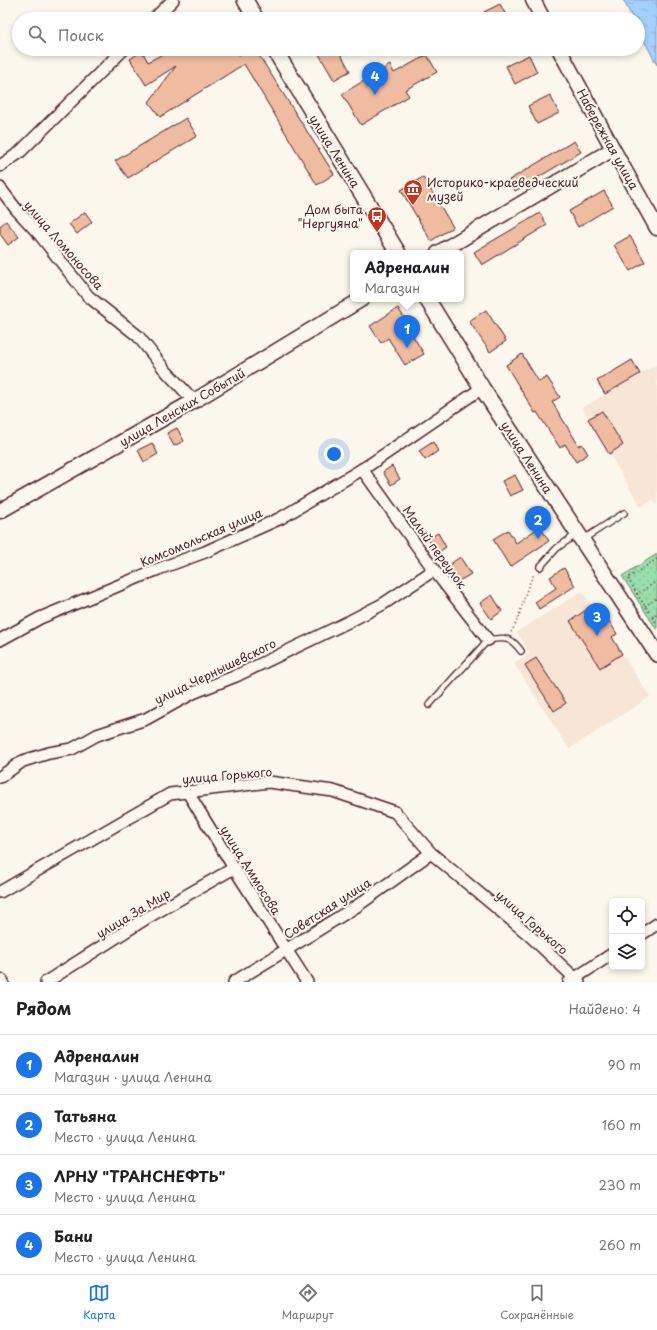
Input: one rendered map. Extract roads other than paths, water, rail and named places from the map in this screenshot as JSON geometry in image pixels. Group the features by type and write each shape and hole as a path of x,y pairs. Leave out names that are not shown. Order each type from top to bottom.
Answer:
{"main road":[{"path":"245,0 252,12"},
{"name":"улица Ленина","path":"278,56 396,250"},
{"name":"улица Ленина","path":"429,302 482,388 657,654"}],"street":[{"path":"161,12 173,0"},
{"path":"533,0 539,12"},
{"path":"0,166 19,153 117,56"},
{"name":"Набережная улица","path":"563,56 657,228"},
{"path":"443,250 613,149"},
{"name":"улица Ломоносова","path":"0,188 16,209 40,235 88,296 138,336 165,370 194,401"},
{"name":"улица Ленских Событий","path":"0,512 194,401 357,302"},
{"name":"Комсомольская улица","path":"0,640 40,618 161,568 205,552 281,518 362,469 482,388"},
{"name":"Малый переулок","path":"362,469 434,570 488,640"},
{"name":"улица Чернышевского","path":"0,777 23,761 49,753 72,749 97,735 146,719 194,693 236,676 383,604 434,570"},
{"name":"улица Горького","path":"0,892 170,794 269,782 333,791 395,812 431,853 528,934 574,981"},
{"name":"улица Аммосова","path":"187,791 307,982"},
{"name":"Советская улица","path":"234,982 357,906 431,853"},
{"name":"улица За Мир","path":"46,982 145,920 234,868"},
{"path":"645,932 657,924"},
{"path":"574,981 609,956"}],"lane":[{"path":"540,567 561,545 624,513"},
{"path":"429,706 488,640 506,638 516,644 521,651"}],"water":[{"path":"623,0 657,0 657,65 645,42 645,12 629,12"}],"place":[{"name":"Бани","path":"375,95"},
{"name":"Историко-краеведческий музей","path":"413,206"},
{"name":"Дом быта \"Нергуяна\"","path":"377,233"},
{"name":"Адреналин","path":"407,348"},
{"name":"Татьяна","path":"538,539"},
{"name":"ЛРНУ \"ТРАНСНЕФТЬ\"","path":"597,636"}]}
